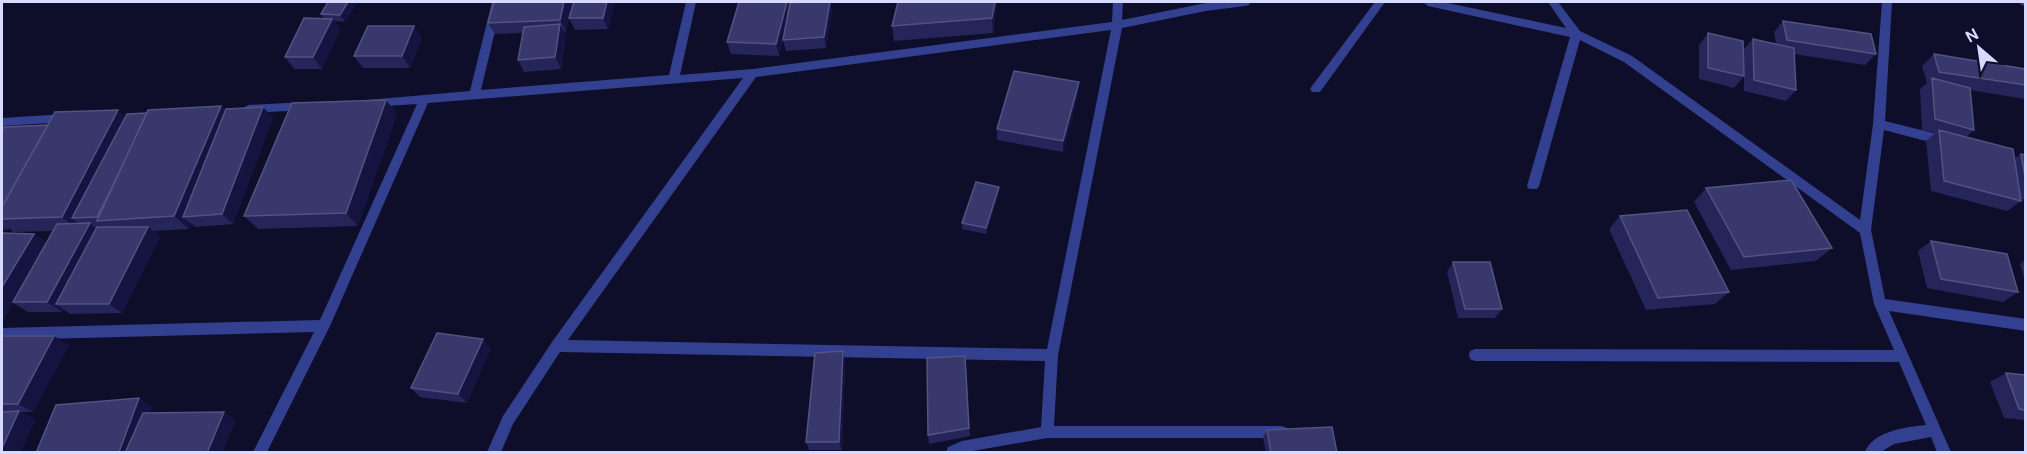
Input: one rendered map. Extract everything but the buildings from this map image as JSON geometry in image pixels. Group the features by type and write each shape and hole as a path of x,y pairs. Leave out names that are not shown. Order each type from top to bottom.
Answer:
{"street":[{"path":"474,96 497,2"},
{"path":"674,78 691,2"},
{"path":"1047,432 1052,355 1117,25 1118,2"},
{"path":"354,104 674,78 753,74 1117,25 1206,7 1245,2"},
{"path":"1316,88 1380,2"},
{"path":"1428,2 1576,34 1628,59 1865,230"},
{"path":"1552,2 1576,34"},
{"path":"1887,2 1880,124 1865,230 1880,304 1944,453"},
{"path":"1533,186 1576,34"},
{"path":"494,453 508,420 557,346 753,74"},
{"path":"260,453 324,326 424,100"},
{"path":"237,110 319,106"},
{"path":"2,122 72,118"},
{"path":"1880,124 1958,144"},
{"path":"1880,304 2025,325"},
{"path":"2,334 324,326"},
{"path":"557,346 1052,355"},
{"path":"1475,355 1901,356"},
{"path":"1872,453 1878,445 1896,436 1934,430"},
{"path":"953,453 962,447 1047,432 1298,432"}]}
